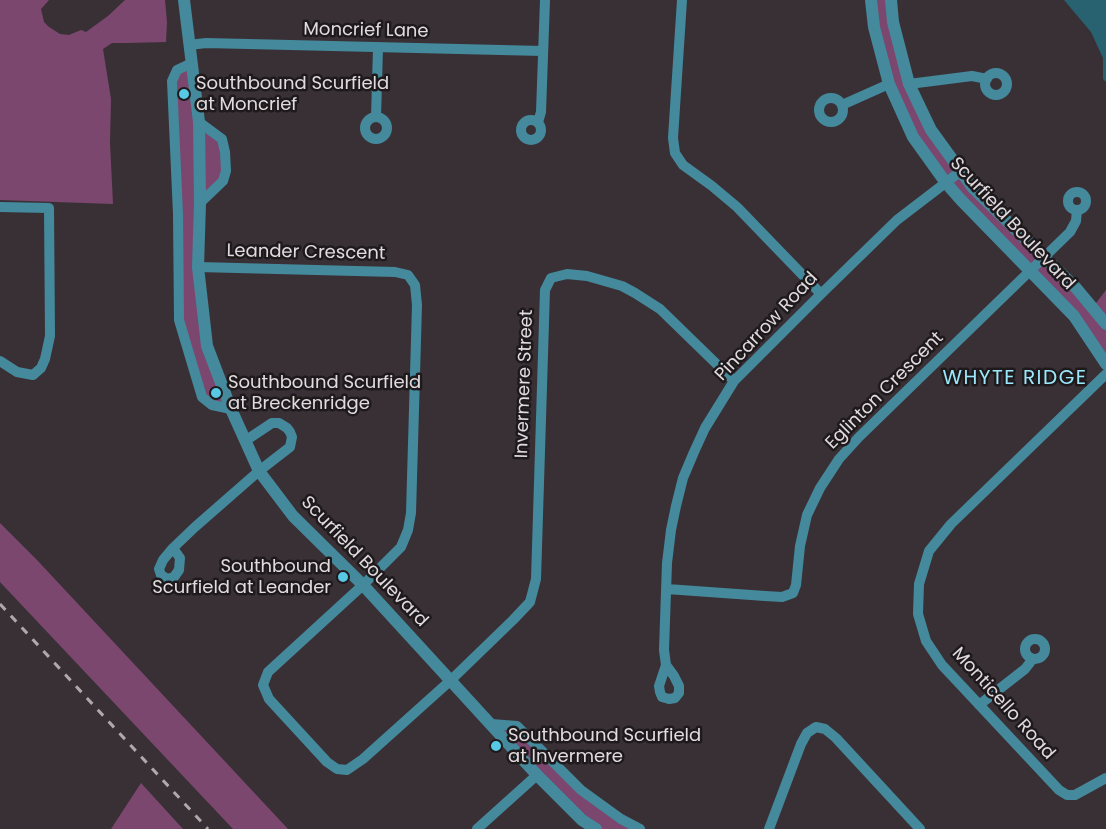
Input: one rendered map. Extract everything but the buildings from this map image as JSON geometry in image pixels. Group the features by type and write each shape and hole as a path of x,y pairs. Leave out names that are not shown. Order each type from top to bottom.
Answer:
{"street":[{"name":"Scurfield Boulevard","path":"184,0 200,122 198,267 207,346 231,409 259,471 293,516 363,585 537,775 582,820 596,829"},
{"path":"538,122 545,0"},
{"path":"682,0 673,138 675,153 683,165 737,207 821,294"},
{"name":"Scurfield Boulevard","path":"871,0 874,27 889,84 913,137 960,200 1074,316 1106,364"},
{"name":"Scurfield Boulevard","path":"891,0 892,22 909,84 931,130 973,188 1076,288 1106,324"},
{"name":"Moncrief Lane","path":"189,45 206,43 543,51"},
{"path":"376,117 378,48"},
{"path":"192,63 177,70 172,81 178,214 179,320 202,397 212,405 231,409"},
{"path":"909,84 972,76 987,79"},
{"path":"842,105 889,84"},
{"path":"200,122 222,140 226,171 223,181 200,202"},
{"name":"Pincarrow Road","path":"666,665 664,650 671,530 684,478 701,436 734,381 897,220 961,171"},
{"path":"0,207 48,208 50,336 45,359 41,368 33,375 18,372 0,361"},
{"name":"Eglinton Crescent","path":"667,589 782,597 793,592 807,515 820,488 839,459 1070,232 1076,221 1077,210"},
{"name":"Leander Crescent","path":"198,267 395,272 408,275 415,285 417,305 411,513 408,530 401,548 280,660 268,672 264,685 269,699 327,762 337,768 347,770 363,759 451,680"},
{"name":"Invermere Street","path":"451,680 530,602 536,579 544,296 551,278 567,274 587,276 622,286 635,293 660,309 734,381"},
{"name":"Monticello Road","path":"1106,374 951,524 929,551 919,584 918,614 926,641 942,665 1059,790 1067,795 1075,795 1106,778"},
{"path":"173,548 259,471 290,447 292,437 283,425 272,423 245,441"},
{"path":"980,705 1025,669 1032,660"},
{"path":"491,724 518,726 581,790 621,819 640,829"},
{"path":"769,829 801,744 807,733 816,727 825,729 836,738 920,829"},
{"path":"477,829 537,775"}],"shaded area":[{"path":"0,0 49,0 41,9 44,22 60,34 69,35 81,30 86,32 125,0 165,0 166,42 112,43 103,49 111,99 110,143 113,204 0,200"},
{"path":"871,0 891,0 909,84 973,188 1093,307 1106,290 1106,364 1074,316 946,183 889,84"},
{"path":"192,63 199,122 222,139 226,171 200,203 207,346 231,409 202,397 179,320 177,70"},
{"path":"0,523 288,829 233,829 0,582"},
{"path":"491,724 517,726 581,790 640,829 596,829"},
{"path":"141,783 183,829 111,829"}],"water":[{"path":"1064,0 1106,0 1106,82 1103,79 1103,58 1091,32"}],"railway":[{"path":"0,604 208,829"}],"place":[{"name":"Southbound Scurfield at Moncrief","path":"184,94"},
{"name":"Southbound Scurfield at Breckenridge","path":"216,393"},
{"name":"Southbound Scurfield at Leander","path":"343,577"},
{"name":"Southbound Scurfield at Invermere","path":"496,746"}],"district":[{"name":"WHYTE RIDGE","path":"1015,379"}]}
